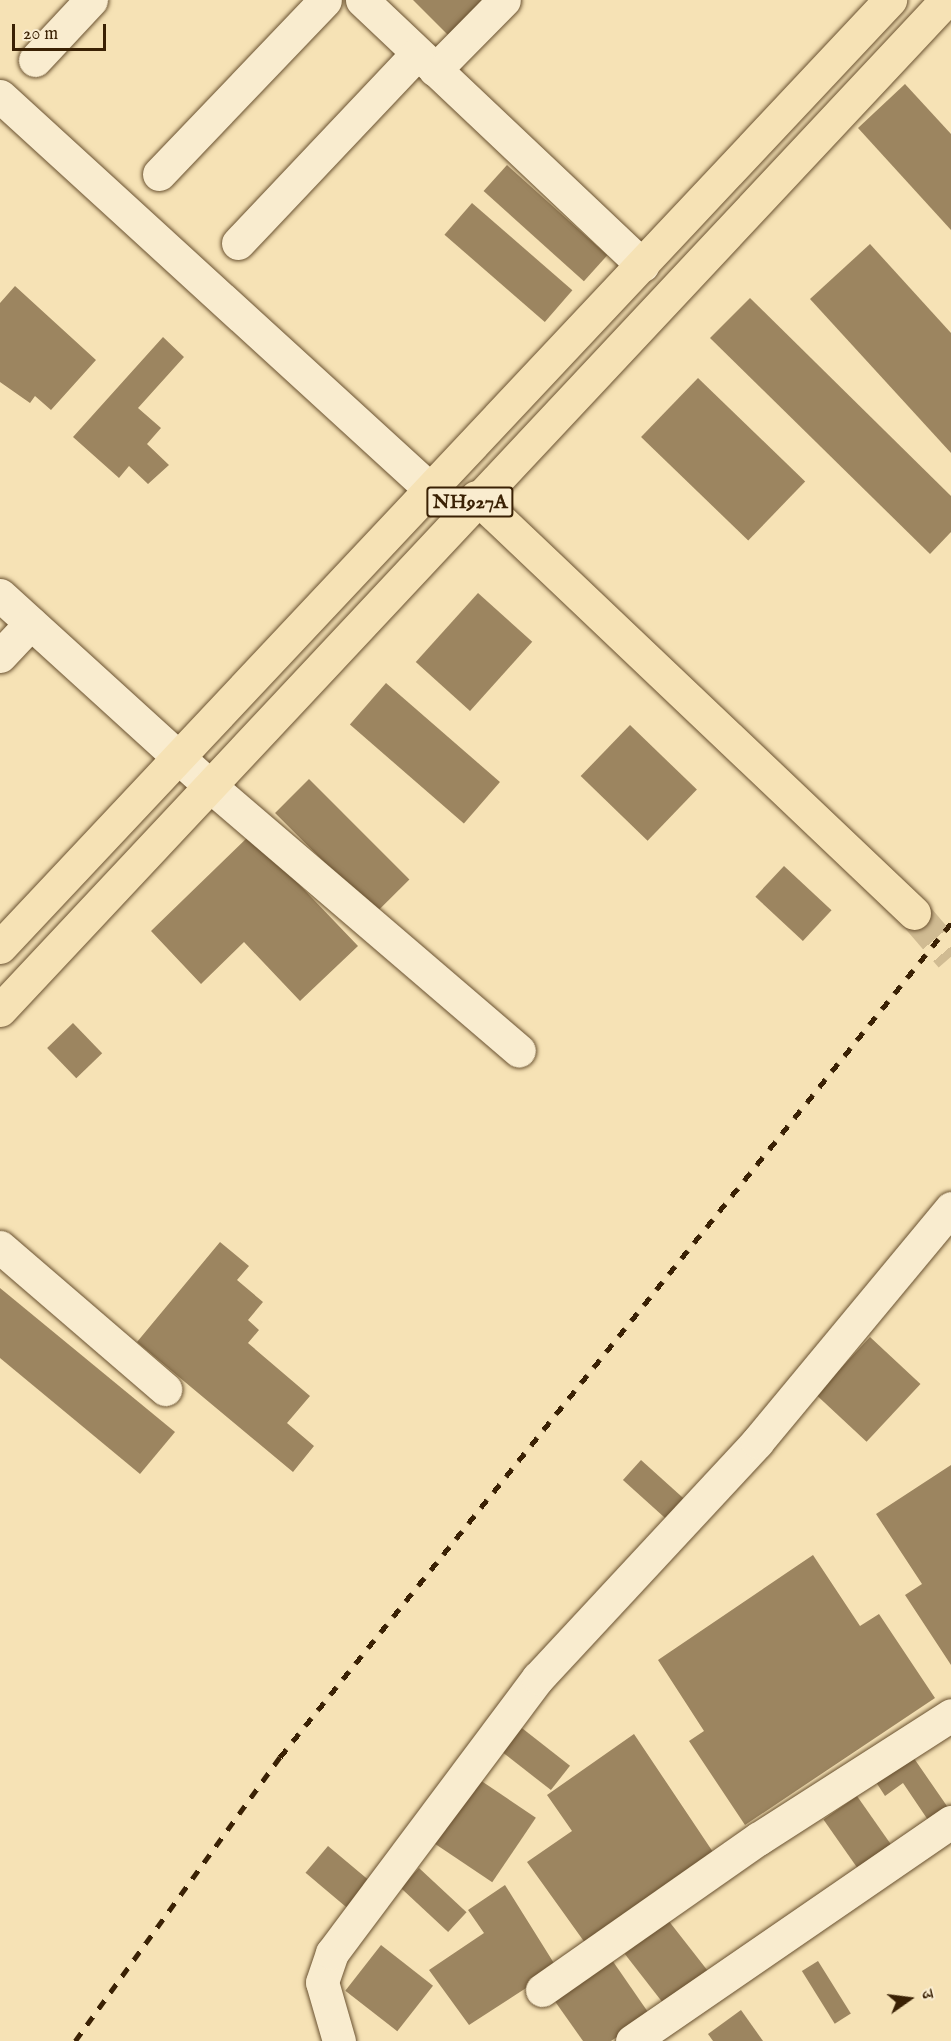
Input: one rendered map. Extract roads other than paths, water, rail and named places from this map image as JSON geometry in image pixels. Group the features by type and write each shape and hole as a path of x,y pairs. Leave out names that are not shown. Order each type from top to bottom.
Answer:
{"main road":[{"name":"NH927A","path":"0,947 177,756 431,490 890,0"},
{"name":"NH927A","path":"0,1010 476,497 946,0"},
{"path":"476,497 914,913"}],"street":[{"path":"35,60 91,0"},
{"path":"159,174 325,0"},
{"path":"362,0 642,265"},
{"path":"238,243 426,62 504,0"},
{"path":"0,96 431,490"},
{"path":"0,595 208,785 519,1051"},
{"path":"0,656 31,623"},
{"path":"339,2041 322,1982 333,1953 538,1678 757,1442 951,1208"},
{"path":"0,1247 165,1389"},
{"path":"542,1990 758,1839 951,1715"},
{"path":"632,2041 951,1822"}],"tunnel":[{"path":"914,913 951,956"}],"railway":[{"path":"75,2041 280,1757 951,923"}]}
